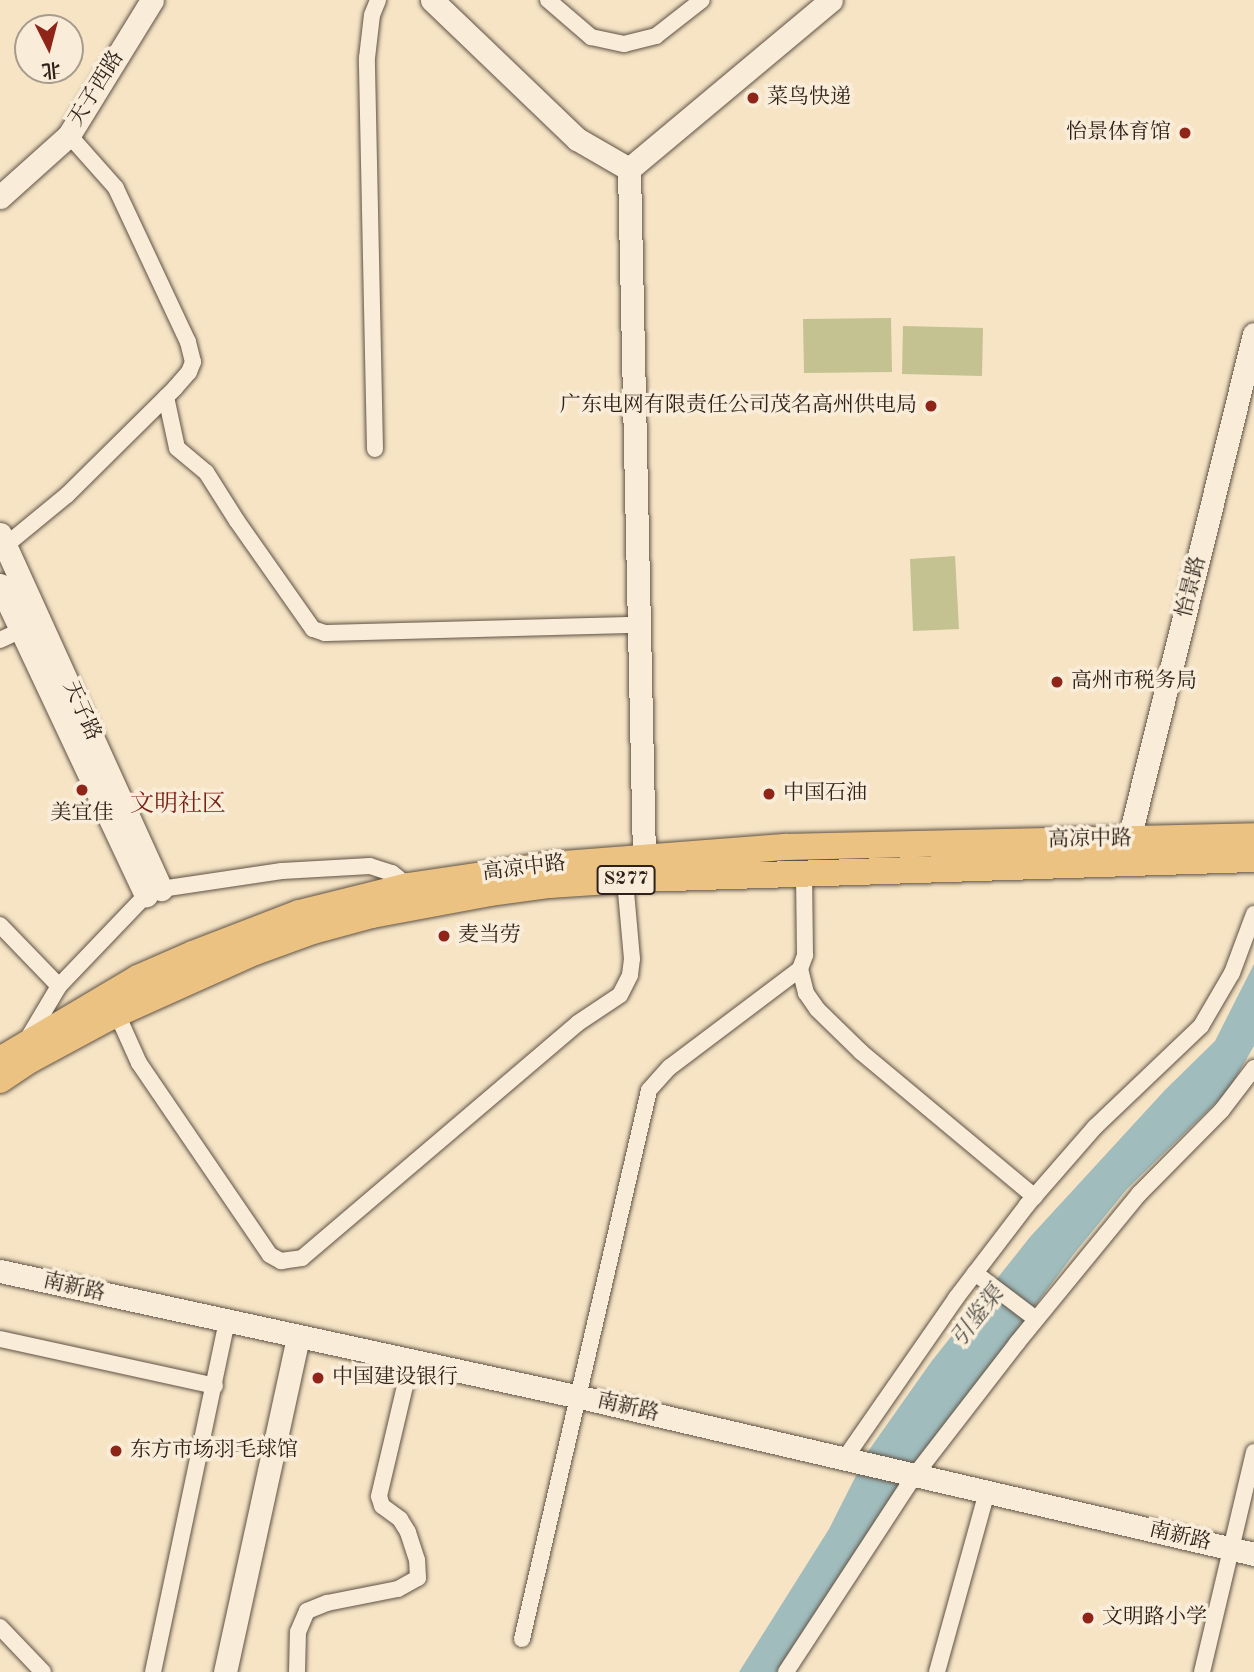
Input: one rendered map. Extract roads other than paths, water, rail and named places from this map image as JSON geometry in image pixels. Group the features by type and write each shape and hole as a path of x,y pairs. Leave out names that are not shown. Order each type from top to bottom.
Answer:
{"main road":[{"name":"高凉中路","path":"0,1080 30,1060 117,1014 255,952 410,897 551,865 787,847 1254,836"},
{"name":"高凉中路","path":"0,1060 138,978 299,913 410,897 625,880 1254,859"}],"street":[{"name":"天子西路","path":"0,197 69,135 152,0"},
{"path":"375,449 367,58 372,15 378,0"},
{"path":"432,0 577,139 629,169"},
{"path":"548,0 591,37 624,44 656,36 702,0"},
{"path":"629,169 831,0"},
{"path":"2,543 67,495 166,397 192,367 191,349 116,188 69,135"},
{"path":"629,169 644,857"},
{"name":"怡景路","path":"1129,839 1254,334"},
{"path":"166,397 177,448 206,472 244,533 313,629 325,632 639,625"},
{"name":"天子路","path":"2,543 31,626 154,892"},
{"name":"天子路","path":"0,584 31,626"},
{"path":"0,640 31,626"},
{"path":"23,1045 60,986 154,892 282,871 370,866 392,873 410,897"},
{"path":"522,1639 649,1090 670,1067 800,969 805,955 804,874"},
{"path":"117,1014 139,1063 270,1255 281,1261 302,1258 578,1023 620,995 630,975 632,959 625,880"},
{"path":"850,1459 1035,1197 1095,1127 1201,1026 1232,973 1254,914"},
{"path":"0,925 60,986"},
{"path":"800,969 810,1002 862,1052 1035,1197"},
{"path":"786,1672 908,1474 1031,1315 1139,1194 1222,1110 1252,1074"},
{"name":"南新路","path":"0,1271 579,1397 1254,1555"},
{"path":"980,1277 1031,1315"},
{"path":"153,1672 228,1321"},
{"path":"225,1672 298,1337"},
{"path":"0,1339 215,1387"},
{"path":"297,1672 298,1632 307,1611 327,1603 398,1589 418,1578 417,1560 408,1532 400,1519 382,1506 379,1496 411,1361"},
{"path":"1202,1672 1254,1452"},
{"path":"937,1672 987,1492"},
{"path":"0,1627 43,1672"}],"water":[{"name":"引鉴渠","path":"1254,964 1254,1046 1228,1091 1127,1189 1073,1255 887,1504 779,1672 739,1672 829,1529 869,1450 931,1362 1030,1237 1165,1090 1215,1041"}],"place":[{"name":"菜鸟快递","path":"753,98"},
{"name":"怡景体育馆","path":"1185,133"},
{"name":"广东电网有限责任公司茂名高州供电局","path":"931,406"},
{"name":"高州市税务局","path":"1057,682"},
{"name":"美宜佳","path":"82,790"},
{"name":"中国石油","path":"769,794"},
{"name":"麦当劳","path":"444,936"},
{"name":"中国建设银行","path":"318,1378"},
{"name":"东方市场羽毛球馆","path":"116,1451"},
{"name":"文明路小学","path":"1088,1618"}],"district":[{"name":"文明社区","path":"178,806"}]}
